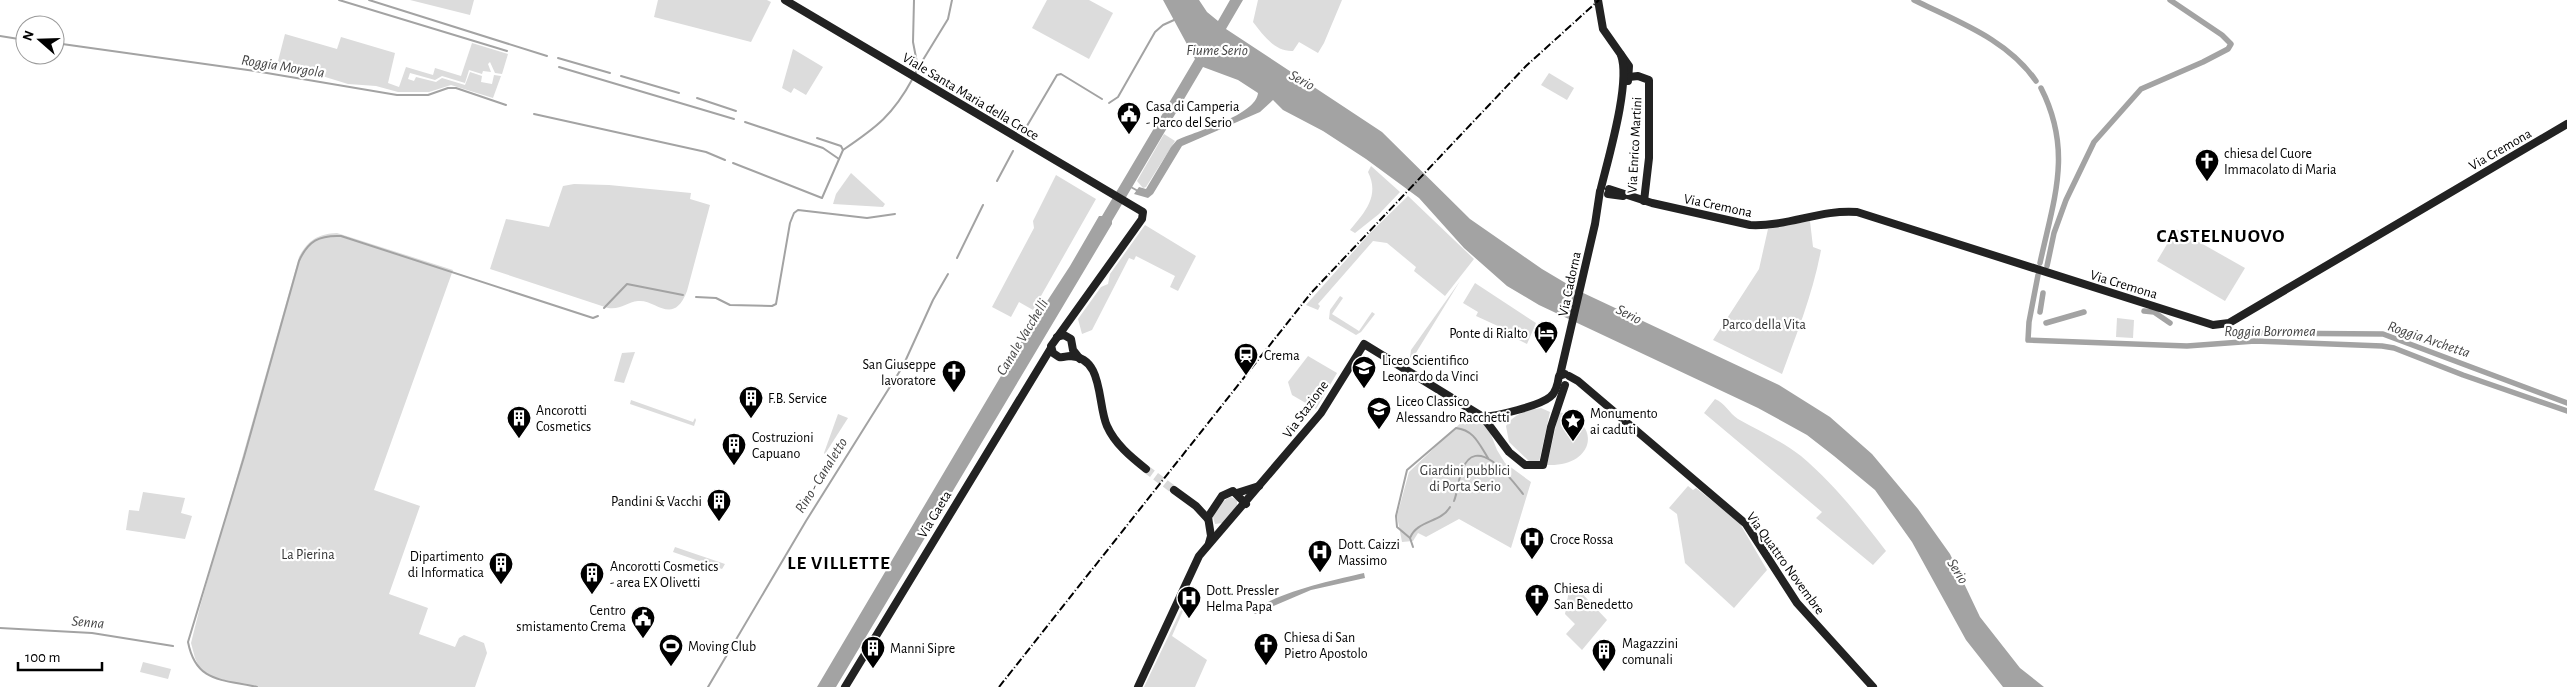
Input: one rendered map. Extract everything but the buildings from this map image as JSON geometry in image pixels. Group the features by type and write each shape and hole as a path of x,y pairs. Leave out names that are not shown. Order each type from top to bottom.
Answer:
{"street":[{"name":"Viale Santa Maria della Croce","path":"785,0 1144,214 1067,322"},
{"path":"1598,0 1600,22 1608,39 1628,62 1629,77"},
{"name":"Via Cadorna","path":"1619,111 1624,67 1621,55"},
{"name":"Via Enrico Martini","path":"1629,77 1638,76 1649,80 1649,158 1644,201"},
{"name":"Via Cadorna","path":"1483,416 1503,444 1525,465 1543,465 1551,427 1565,379 1568,349 1595,224 1605,191 1609,158 1619,111 1629,77"},
{"name":"Via Cremona","path":"1605,191 1750,225 1764,226 1837,211 1857,212 2213,325 2228,323 2567,124"},
{"path":"1067,322 1050,352 1062,358 1071,353"},
{"path":"1067,322 1068,337 1073,342 1071,353"},
{"path":"1057,337 1068,337"},
{"name":"Via Stazione","path":"1138,687 1191,571 1208,545 1237,512 1242,499 1261,485 1321,413 1364,344 1483,416"},
{"name":"Via Gaeta","path":"845,687 1050,352"},
{"path":"1071,353 1092,368 1095,374 1108,428 1122,447 1146,469"},
{"path":"1483,416 1494,416 1511,412 1550,397 1565,379"},
{"name":"Via Quattro Novembre","path":"1565,379 1581,383 1746,524 1797,603 1873,687"},
{"path":"1208,545 1211,536 1208,520 1211,509 1226,493 1233,491 1242,499 1261,485"},
{"path":"1174,490 1196,506 1218,528 1227,524"},
{"path":"1196,506 1211,509"}],"green space":[{"path":"410,0 474,0 470,15"},
{"path":"658,0 767,0 771,2 751,42 654,17"},
{"path":"1047,0 1089,0 1113,13 1089,59 1032,28"},
{"path":"1258,0 1342,0 1318,53 1299,42 1293,51 1287,51 1270,42 1253,22"},
{"path":"285,34 337,49 341,37 395,53 388,83 399,87 406,67 433,75 435,68 461,76 472,43 508,54 502,74 495,73 490,62 488,64 491,72 483,71 482,74 469,70 465,83 442,76 435,80 410,73 408,79 414,81 416,77 436,82 442,78 465,85 470,72 482,76 481,82 492,84 494,75 501,76 493,98 451,85 429,92 398,92 376,86 348,84 322,76 279,70 277,65"},
{"path":"793,49 823,67 806,95 794,88 791,93 782,88"},
{"path":"1549,73 1574,88 1567,100 1541,85"},
{"path":"1164,134 1175,141 1146,187 1143,188 1137,181"},
{"path":"1371,166 1400,192 1379,214 1355,233 1350,230 1361,217 1372,196 1368,172"},
{"path":"851,173 885,204 883,207 833,204 836,194"},
{"path":"1056,175 1096,199 1033,310 1019,302 1011,317 992,307 1034,228 1033,221"},
{"path":"574,184 609,185 691,193 690,199 710,205 687,291 682,302 670,309 664,309 645,301 630,303 617,308 608,308 490,269 506,219 549,227 563,186"},
{"path":"1408,196 1474,259 1445,296 1414,271 1416,267 1387,243 1373,241 1318,304 1320,306 1318,310 1306,305 1370,233"},
{"name":"Parco della Vita","path":"1810,221 1813,247 1821,250 1809,297 1782,374 1713,340 1759,269 1768,229"},
{"path":"1145,225 1196,256 1178,291 1170,287 1175,276 1136,256 1134,260 1129,258 1092,330 1082,334 1078,319 1101,287 1108,284 1110,274"},
{"path":"2176,229 2245,268 2225,301 2157,261"},
{"name":"La Pierina","path":"337,233 453,270 374,490 420,506 389,594 428,608 419,634 455,647 459,638 464,635 484,643 487,653 475,687 259,687 234,683 210,676 199,667 195,658 191,643 200,607 299,257 306,246 314,239"},
{"path":"1460,281 1414,356 1415,364 1410,357 1411,350"},
{"path":"1475,283 1536,323 1527,344 1499,330 1500,327 1476,316 1478,312 1463,303"},
{"path":"1340,296 1343,298 1332,314 1359,331 1372,312 1375,314 1361,332 1356,335 1329,319 1330,310"},
{"path":"2117,318 2134,320 2133,338 2116,337"},
{"path":"635,352 624,383 614,381 622,353"},
{"path":"1308,356 1337,373 1316,409 1292,395 1288,382"},
{"path":"1715,399 1722,403 1738,419 1801,456 1836,489 1886,551 1873,565 1816,518 1822,512 1704,413"},
{"path":"631,400 693,422 695,418 694,426 630,404"},
{"path":"1541,408 1550,412 1539,462 1531,463 1509,442 1506,426 1513,418 1526,411"},
{"path":"1559,412 1573,417 1582,425 1587,434 1588,443 1583,452 1575,459 1563,464 1547,465"},
{"path":"838,414 848,418 825,454 824,453"},
{"name":"Giardini pubblici di Porta Serio","path":"1469,415 1488,427 1497,450 1505,463 1531,482 1511,548 1459,519 1426,537 1418,533 1413,541 1402,542 1397,516 1409,472"},
{"path":"1688,486 1693,490 1696,488 1739,522 1767,570 1734,608 1685,563 1677,514 1669,508"},
{"path":"143,492 185,498 181,513 192,516 185,539 126,530 129,510 139,511"},
{"path":"1231,497 1237,500 1237,506 1222,523 1215,524 1213,517 1216,511 1223,502"},
{"path":"675,547 725,564 722,569 673,552"},
{"path":"1574,585 1607,620 1582,650 1566,634 1575,624 1565,614 1569,590"},
{"path":"1181,610 1183,611 1172,636 1207,660 1195,687 1144,687"},
{"path":"143,662 171,669 168,679 140,672"}],"water":[{"name":"Fiume Serio","path":"1163,0 1199,0 1207,12 1218,21 1230,0 1243,0 1226,29 1382,132 1470,219 1542,269 1579,291 1779,385 1830,417 1872,454 1918,509 1950,554 1980,617 2020,668 2044,687 2003,687 1966,640 1912,542 1875,490 1807,435 1758,408 1539,305 1507,286 1464,248 1419,198 1366,159 1323,131 1283,110 1273,100 1260,112 1182,146 1153,194 1148,198 1134,194 1139,187 1146,189 1177,140 1237,115 1255,101 1258,93 1238,80 1203,67 1112,221 1112,224 836,687 817,687 1027,332 1070,266 1099,216 1102,216 1195,59"},
{"path":"1364,573 1365,578 1311,590 1255,614 1253,612 1276,598 1290,593"}],"waterway":[{"path":"339,0 507,51"},
{"path":"369,0 547,56"},
{"path":"914,0 913,42 918,68 915,74"},
{"path":"918,68 948,19 952,0"},
{"name":"Roggia Borromea","path":"1914,0 1981,33 2011,54 2036,81"},
{"name":"Roggia Archetta","path":"2047,266 2054,233 2066,200 2094,142 2141,89 2203,62 2228,49 2231,44 2222,35 2170,0"},
{"path":"1109,103 1118,97 1155,32 1163,25 1174,20"},
{"name":"Roggia Morgola","path":"0,36 15,38"},
{"name":"Roggia Morgola","path":"65,44 255,71 397,95 428,95 448,88 456,88 506,105"},
{"path":"558,58 610,73"},
{"name":"Roggia Morgola","path":"559,67 734,119"},
{"name":"Rino - Canaletto","path":"1024,131 1057,75 1061,74 1102,99"},
{"path":"621,76 679,93"},
{"path":"817,138 841,146 843,150 875,127 891,111 913,78"},
{"name":"Roggia Borromea","path":"2040,263 2051,217 2058,175 2056,133 2051,111 2041,88"},
{"path":"697,98 736,111"},
{"name":"Roggia Morgola","path":"534,114 706,152 725,160"},
{"name":"Roggia Morgola","path":"745,122 823,148 839,159"},
{"name":"Roggia Morgola","path":"733,163 822,198 843,150"},
{"name":"Rino - Canaletto","path":"997,181 1013,151"},
{"path":"1129,186 1138,191"},
{"name":"Rino - Canaletto","path":"957,258 983,205"},
{"path":"696,297 716,298 730,305 772,306 776,304 790,223 794,213 798,210 867,218 895,214"},
{"path":"257,687 222,680 204,672 197,665 188,642 244,457 299,261 310,244 320,238 341,236 593,318 598,316"},
{"name":"Rino - Canaletto","path":"708,687 806,521 903,366 933,300 948,274"},
{"name":"Roggia Borromea","path":"2038,275 2029,322 2028,340 2187,346 2255,341 2382,346 2394,348 2463,375 2567,411"},
{"path":"604,308 627,284 683,295"},
{"name":"Roggia Archetta","path":"2040,312 2043,293"},
{"name":"Roggia Archetta","path":"2144,311 2154,312 2170,323"},
{"name":"Roggia Archetta","path":"2046,323 2084,312"},
{"name":"Roggia Archetta","path":"2246,333 2383,334 2567,403"},
{"path":"1410,538 1397,527 1396,516 1407,470 1456,428 1472,435 1488,458"},
{"path":"1454,501 1462,470 1468,460 1476,456 1485,457 1494,462 1523,494"},
{"path":"1413,547 1410,538 1413,532 1423,524 1441,516 1450,507"},
{"name":"Senna","path":"0,628 92,633 173,646"}],"tunnel":[{"path":"1146,469 1174,490"}],"railway":[{"path":"999,687 1311,293 1526,66 1599,0"}],"place":[{"name":"Casa di Camperia - Parco del Serio","path":"1129,135"},
{"name":"chiesa del Cuore Immacolato di Maria","path":"2207,182"},
{"name":"Ponte di Rialto","path":"1546,354"},
{"name":"Crema","path":"1246,376"},
{"name":"Liceo Scientifico Leonardo da Vinci","path":"1364,389"},
{"name":"San Giuseppe lavoratore","path":"954,393"},
{"name":"F.B. Service","path":"751,419"},
{"name":"Liceo Classico Alessandro Racchetti","path":"1379,430"},
{"name":"Ancorotti Cosmetics","path":"519,439"},
{"name":"Monumento ai caduti","path":"1573,442"},
{"name":"Costruzioni Capuano","path":"734,466"},
{"name":"Pandini & Vacchi","path":"719,522"},
{"name":"Croce Rossa","path":"1532,560"},
{"name":"Dott. Caizzi Massimo","path":"1320,573"},
{"name":"Dipartimento di Informatica","path":"501,585"},
{"name":"Ancorotti Cosmetics - area EX Olivetti","path":"592,595"},
{"name":"Chiesa di San Benedetto","path":"1537,617"},
{"name":"Dott. Pressler Helma Papa","path":"1189,619"},
{"name":"Centro smistamento Crema","path":"643,639"},
{"name":"Chiesa di San Pietro Apostolo","path":"1266,666"},
{"name":"Moving Club","path":"671,667"},
{"name":"Manni Sipre","path":"873,669"},
{"name":"Magazzini comunali","path":"1604,672"}],"district":[{"name":"CASTELNUOVO","path":"2221,235"},
{"name":"LE VILLETTE","path":"839,562"}],"water label":[{"name":"Serio","path":"1302,80"},
{"name":"Serio","path":"1629,314"},
{"name":"Canale Vacchelli","path":"1022,337"},
{"name":"Serio","path":"1958,571"}]}
